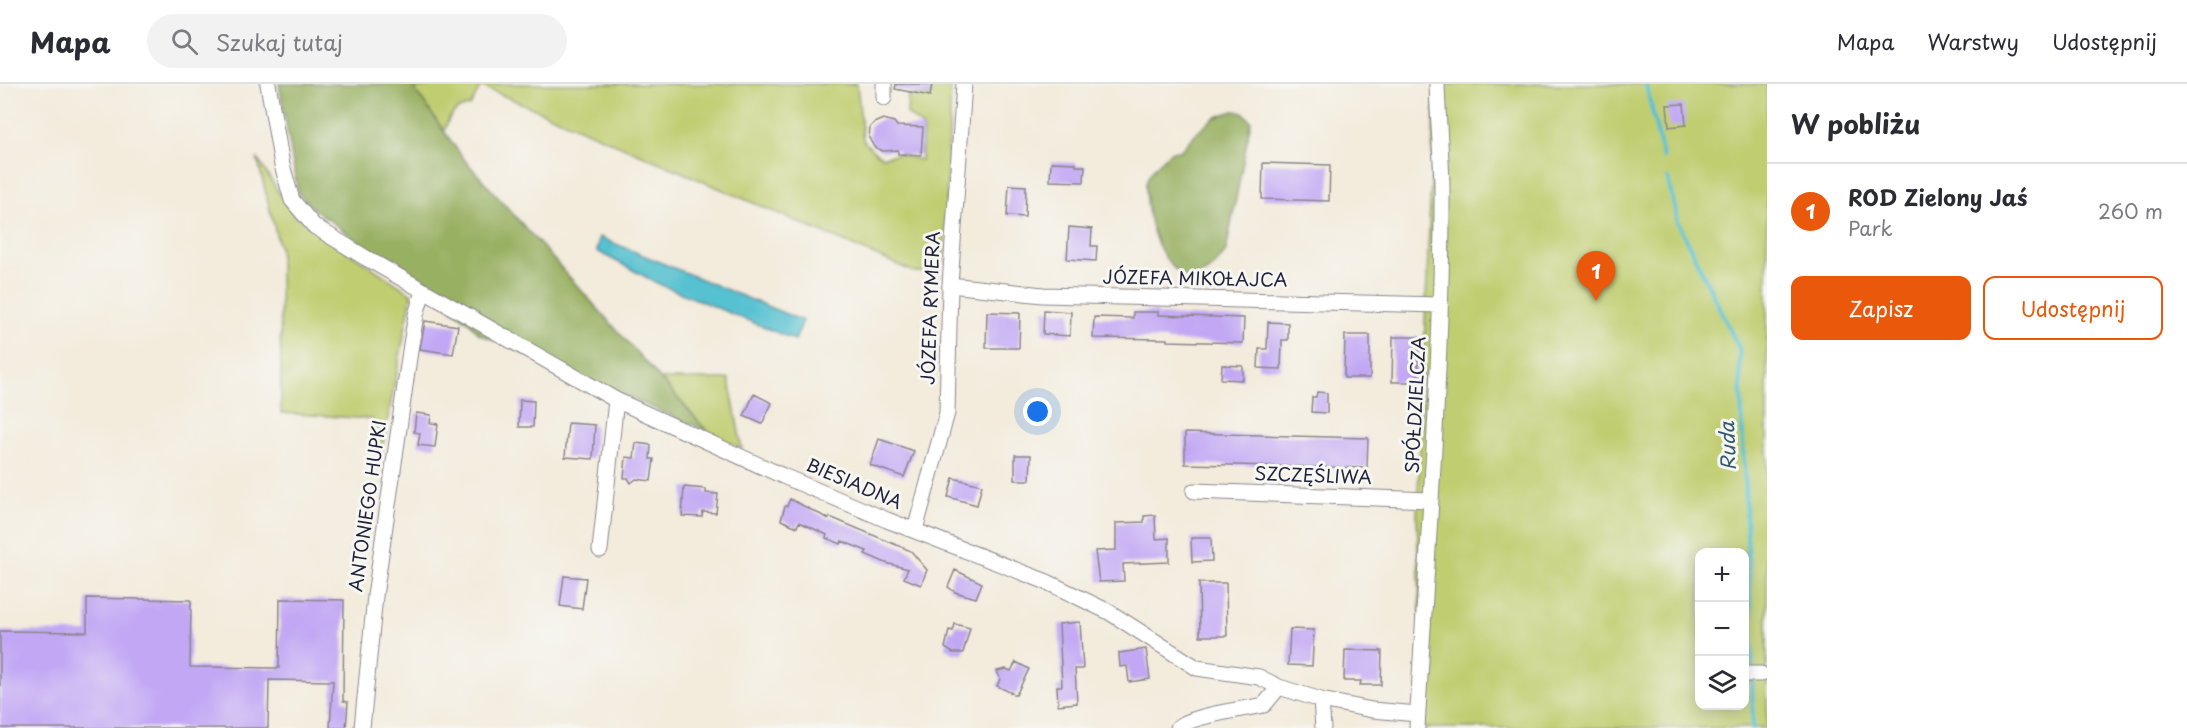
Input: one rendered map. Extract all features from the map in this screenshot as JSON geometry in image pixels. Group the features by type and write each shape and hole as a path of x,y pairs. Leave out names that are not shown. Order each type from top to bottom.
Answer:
{"street":[{"name":"BIESIADNA","path":"268,84 282,165 292,200 314,226 423,291 616,400 783,476 1047,582 1109,612 1197,668 1259,677 1279,687 1321,700 1417,721"},
{"name":"JÓZEFA RYMERA","path":"915,530 947,413 950,285 964,84"},
{"name":"SPÓŁDZIELCZA","path":"1417,721 1440,304 1442,183 1437,84"},
{"name":"JÓZEFA MIKOŁAJCA","path":"950,285 1043,295 1440,304"},
{"name":"ANTONIEGO HUPKI","path":"362,728 375,596 411,344 423,291"},
{"path":"600,550 616,400"},
{"name":"SZCZĘŚLIWA","path":"1194,491 1430,500"},
{"path":"1749,674 1761,674"},
{"path":"1178,728 1180,724 1202,717 1264,705 1279,687"},
{"path":"1321,700 1323,728"}],"green space":[{"path":"279,84 411,84 463,158 707,431 479,334 470,323 314,209 298,193"},
{"path":"447,84 857,84 863,140 873,151 883,157 898,154 921,160 923,127 907,114 908,95 930,96 932,84 951,84 944,262 934,273 914,272 481,86 470,106 452,114 444,133 413,89"},
{"path":"1435,84 1767,84 1767,728 1424,728 1417,517"},
{"path":"1233,111 1243,112 1251,121 1226,251 1210,269 1200,275 1187,278 1170,264 1158,245 1149,213 1147,179 1160,161 1172,151 1180,151 1199,130 1214,118"},
{"path":"257,158 293,215 412,294 381,454 372,419 281,413 280,250"},
{"path":"661,379 729,379 742,449 707,431"}],"water":[{"path":"599,237 803,321 795,340 659,284 597,251"}],"building":[{"path":"896,84 932,84 930,96 895,89"},
{"path":"1684,104 1686,125 1669,127 1667,105"},
{"path":"883,119 894,122 897,126 923,127 921,155 898,154 898,150 883,151 874,147 869,138 870,127"},
{"path":"1051,162 1076,163 1076,166 1085,166 1084,182 1050,181"},
{"path":"1263,163 1330,165 1329,201 1262,199"},
{"path":"1009,185 1026,186 1025,217 1007,216"},
{"path":"1069,227 1092,229 1091,246 1097,246 1096,261 1067,259"},
{"path":"1044,310 1071,312 1070,336 1043,334"},
{"path":"987,312 1020,313 1019,348 986,348"},
{"path":"1133,312 1244,318 1243,343 1093,338 1094,317 1133,318"},
{"path":"425,321 458,326 453,354 420,349"},
{"path":"1268,322 1288,323 1288,340 1282,340 1281,369 1258,368 1259,349 1267,349"},
{"path":"1345,335 1370,335 1370,378 1344,378"},
{"path":"1393,337 1419,337 1418,382 1392,382"},
{"path":"1222,365 1243,366 1243,380 1221,379"},
{"path":"1317,392 1327,393 1327,413 1311,412 1312,397 1316,397"},
{"path":"754,394 772,403 762,424 744,416"},
{"path":"520,400 534,401 533,427 519,427"},
{"path":"416,413 431,415 430,423 438,424 435,447 418,445 420,433 414,432"},
{"path":"568,423 595,425 593,459 565,457"},
{"path":"1185,433 1368,438 1367,468 1185,464"},
{"path":"879,439 914,451 904,477 870,465"},
{"path":"636,443 651,445 650,459 654,459 651,481 636,479 631,483 628,478 624,478 626,457 634,458"},
{"path":"1015,455 1031,455 1030,480 1015,480"},
{"path":"953,478 982,485 977,505 948,497"},
{"path":"684,487 706,489 706,493 718,494 716,513 703,512 702,517 682,516"},
{"path":"790,499 829,519 830,517 911,551 927,570 921,585 904,578 908,569 886,563 865,554 867,551 842,541 841,544 826,538 827,535 799,522 797,527 781,520 785,506"},
{"path":"1155,515 1156,539 1169,538 1169,562 1123,564 1124,581 1099,582 1095,551 1116,550 1116,523 1144,522 1144,516"},
{"path":"1191,538 1211,538 1212,561 1192,562"},
{"path":"955,570 982,583 976,598 955,592 948,587"},
{"path":"564,576 586,578 582,609 560,606"},
{"path":"1199,583 1226,583 1227,636 1200,636"},
{"path":"87,598 191,600 190,667 279,668 280,599 344,600 343,701 348,702 346,728 330,728 333,681 269,680 268,728 0,728 0,631 87,632"},
{"path":"1080,622 1083,669 1075,669 1077,703 1058,705 1057,686 1062,686 1059,624"},
{"path":"955,624 970,628 963,653 953,653 945,648 949,630 953,631"},
{"path":"1290,629 1314,630 1312,666 1288,665"},
{"path":"1146,649 1150,679 1129,682 1127,666 1120,667 1119,653"},
{"path":"1345,650 1382,651 1381,685 1360,685 1361,681 1344,681"},
{"path":"1016,662 1029,669 1016,695 997,686 1000,679 997,671 1006,669 1011,671"}],"waterway":[{"name":"Ruda","path":"1646,84 1663,157"},
{"name":"Ruda","path":"1668,179 1678,222 1739,348 1753,728"}],"place":[{"name":"ROD Zielony Jaś","path":"1596,301"}]}
